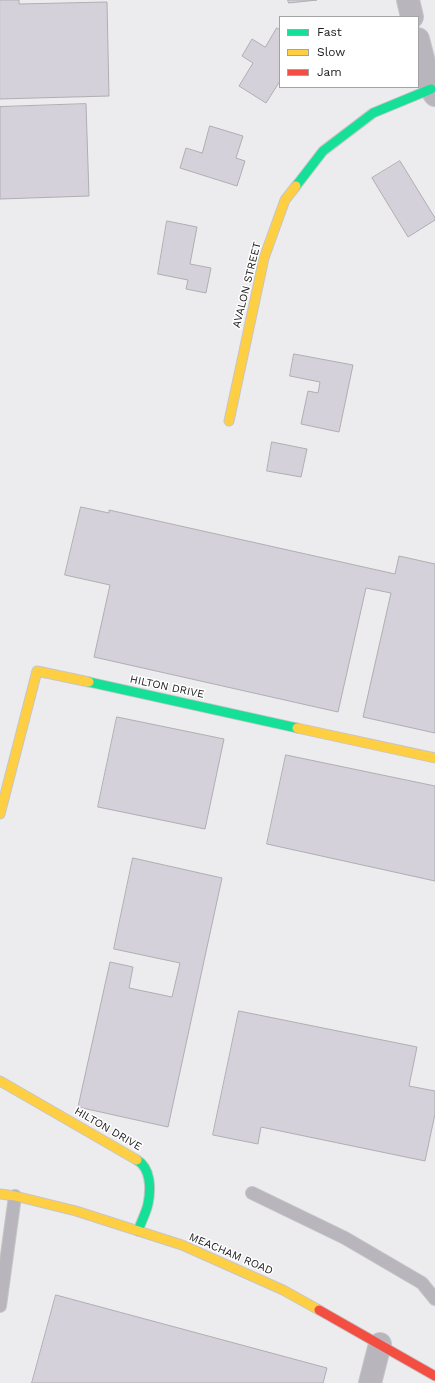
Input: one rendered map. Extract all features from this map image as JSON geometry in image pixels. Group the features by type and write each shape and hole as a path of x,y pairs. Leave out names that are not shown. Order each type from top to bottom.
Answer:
{"street":[{"path":"408,0 412,16"},
{"path":"419,43 433,92"},
{"name":"AVALON STREET","path":"228,421 264,258 285,200 323,151 360,122 373,113 433,92"},
{"name":"HILTON DRIVE","path":"0,814 37,671 435,758"},
{"name":"HILTON DRIVE","path":"0,1081 142,1163 149,1177 148,1204 138,1231"},
{"name":"MEACHAM ROAD","path":"0,1194 15,1196 76,1211 182,1246 283,1290 435,1376"},
{"path":"370,1383 380,1344"}],"lane":[{"path":"252,1193 345,1238 422,1283 435,1299"},
{"path":"0,1306 15,1196"}],"building":[{"path":"0,0 19,0 19,4 107,2 109,96 0,99"},
{"path":"288,0 317,0 289,3"},
{"path":"277,28 279,29 279,83 266,103 239,86 253,63 242,56 252,39 265,47"},
{"path":"86,104 89,196 0,199 0,107"},
{"path":"210,126 243,136 236,158 245,161 237,186 180,168 186,148 202,153"},
{"path":"400,161 435,218 435,220 408,237 372,178"},
{"path":"167,221 197,227 190,264 211,268 206,293 186,289 188,280 158,274"},
{"path":"294,354 353,365 339,432 301,424 308,391 318,393 320,382 290,376"},
{"path":"272,442 307,449 301,477 267,471"},
{"path":"81,507 109,513 109,510 395,574 399,556 435,564 435,733 363,717 391,593 366,588 338,712 94,657 110,585 65,575"},
{"path":"117,717 224,739 205,829 98,807"},
{"path":"286,755 435,786 435,881 267,844"},
{"path":"133,858 222,878 168,1127 78,1107 110,962 133,967 129,988 172,997 180,963 114,949"},
{"path":"239,1011 417,1047 409,1086 435,1091 435,1114 425,1161 261,1127 258,1144 213,1135"},
{"path":"56,1295 327,1368 323,1383 32,1383"}],"traffic: fast":[{"path":"296,186 323,151 373,113 431,89"},
{"path":"89,682 297,728"},
{"path":"137,1160 145,1168 150,1186 148,1204 138,1231"}],"traffic: slow":[{"path":"229,421 264,258 285,200 296,186"},
{"path":"0,814 37,671 89,682"},
{"path":"297,728 435,758"},
{"path":"0,1081 137,1160"},
{"path":"0,1194 15,1196 76,1211 182,1245 283,1290 319,1310"}],"traffic: jam":[{"path":"319,1310 435,1376"}]}
